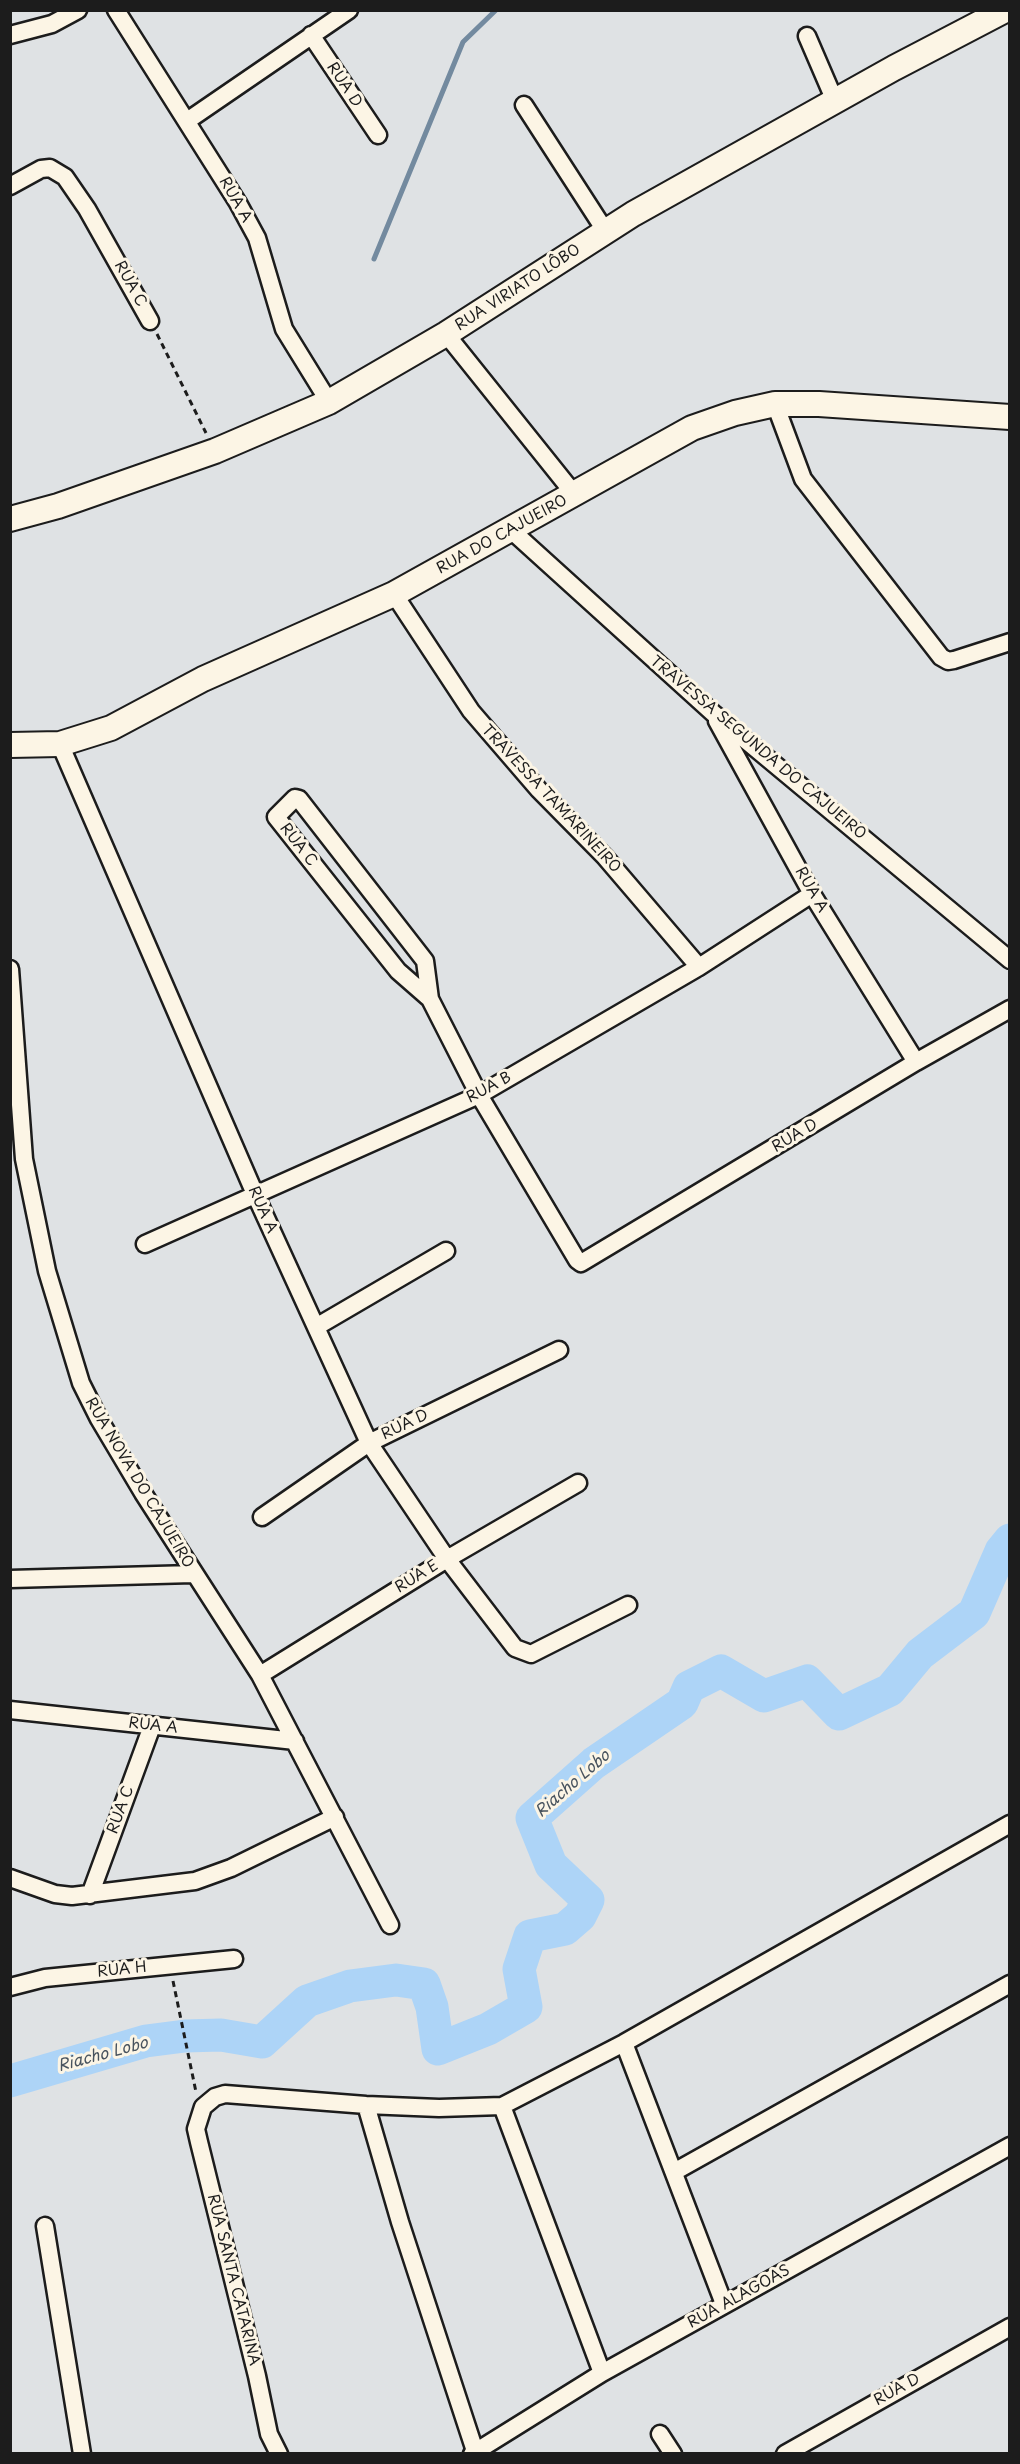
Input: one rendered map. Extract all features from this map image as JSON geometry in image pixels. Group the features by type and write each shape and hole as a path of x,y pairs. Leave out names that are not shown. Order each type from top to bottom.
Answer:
{"street":[{"path":"10,35 52,24 78,10"},
{"name":"RUA A","path":"116,10 187,121 257,238 268,269 281,321 329,402"},
{"path":"187,121 349,10"},
{"name":"RUA VIRIATO LÔBO","path":"10,519 58,506 215,451 329,402 446,334 633,214 835,101 1005,10"},
{"name":"RUA D","path":"311,35 378,135"},
{"path":"807,36 835,101"},
{"path":"525,105 606,232"},
{"name":"RUA C","path":"10,186 41,169 50,168 65,177 87,209 150,321"},
{"path":"446,334 575,495"},
{"path":"775,404 803,479 941,657 948,661 954,660 1010,642"},
{"name":"RUA DO CAJUEIRO","path":"10,746 60,744 111,728 203,679 394,594 692,428 735,413 775,404 819,404 1010,417"},
{"name":"TRAVESSA SEGUNDA DO CAJUEIRO","path":"511,530 713,713 1010,960"},
{"name":"TRAVESSA TAMARINEIRO","path":"394,594 471,711 538,790 605,857 699,967"},
{"name":"RUA A","path":"713,713 812,894 916,1062"},
{"name":"RUA A","path":"60,744 255,1194 369,1443 447,1559 515,1648 531,1654 628,1605"},
{"name":"RUA C","path":"430,999 404,977 276,817 295,798 299,799 425,961 430,999 478,1095 576,1260 581,1263"},
{"name":"RUA B","path":"146,1244 478,1095 699,967 812,894"},
{"path":"357,919 380,903"},
{"name":"RUA NOVA DO CAJUEIRO","path":"10,969 24,1159 47,1271 76,1369 99,1419 194,1574 260,1675 390,1925"},
{"name":"RUA D","path":"581,1263 916,1062 1010,1009"},
{"path":"316,1327 446,1251"},
{"name":"RUA D","path":"262,1517 369,1443 559,1350"},
{"name":"RUA E","path":"260,1675 447,1559 578,1483"},
{"name":"RUA NOVA DO CAJUEIRO","path":"10,1579 194,1574"},
{"name":"RUA A","path":"10,1710 295,1741"},
{"name":"RUA C","path":"90,1895 152,1726"},
{"path":"10,1878 61,1896 90,1895 195,1881 231,1868 335,1817"},
{"path":"203,2107 215,2097 225,2094 366,2105 439,2108 502,2106 624,2043 1010,1824"},
{"name":"RUA H","path":"10,1987 45,1978 234,1959"},
{"path":"674,2172 1010,1984"},
{"path":"624,2043 724,2304"},
{"path":"366,2105 400,2222 474,2452"},
{"path":"502,2106 602,2373"},
{"name":"RUA SANTA CATARINA","path":"203,2107 196,2129 198,2142 257,2376 269,2434 279,2454"},
{"name":"RUA ALAGOAS","path":"474,2452 602,2373 1010,2146"},
{"path":"45,2226 82,2454"},
{"name":"RUA D","path":"785,2454 1010,2327"},
{"path":"660,2434 673,2454"}],"path":[{"name":"RUA C","path":"150,321 215,451"},
{"path":"170,1966 195,2090 203,2107"}],"waterway":[{"path":"374,259 463,42 496,10"},
{"name":"Riacho Lobo","path":"10,2081 146,2041 185,2036 221,2035 262,2042 307,2001 350,1986 396,1980 424,1984 432,2007 438,2049 488,2029 526,2007 519,1969 530,1936 565,1929 580,1916 588,1900 551,1865 532,1818 594,1763 682,1703 689,1687 721,1671 764,1696 807,1681 839,1714 890,1690 920,1654 974,1613 1001,1551 1010,1540"}]}
